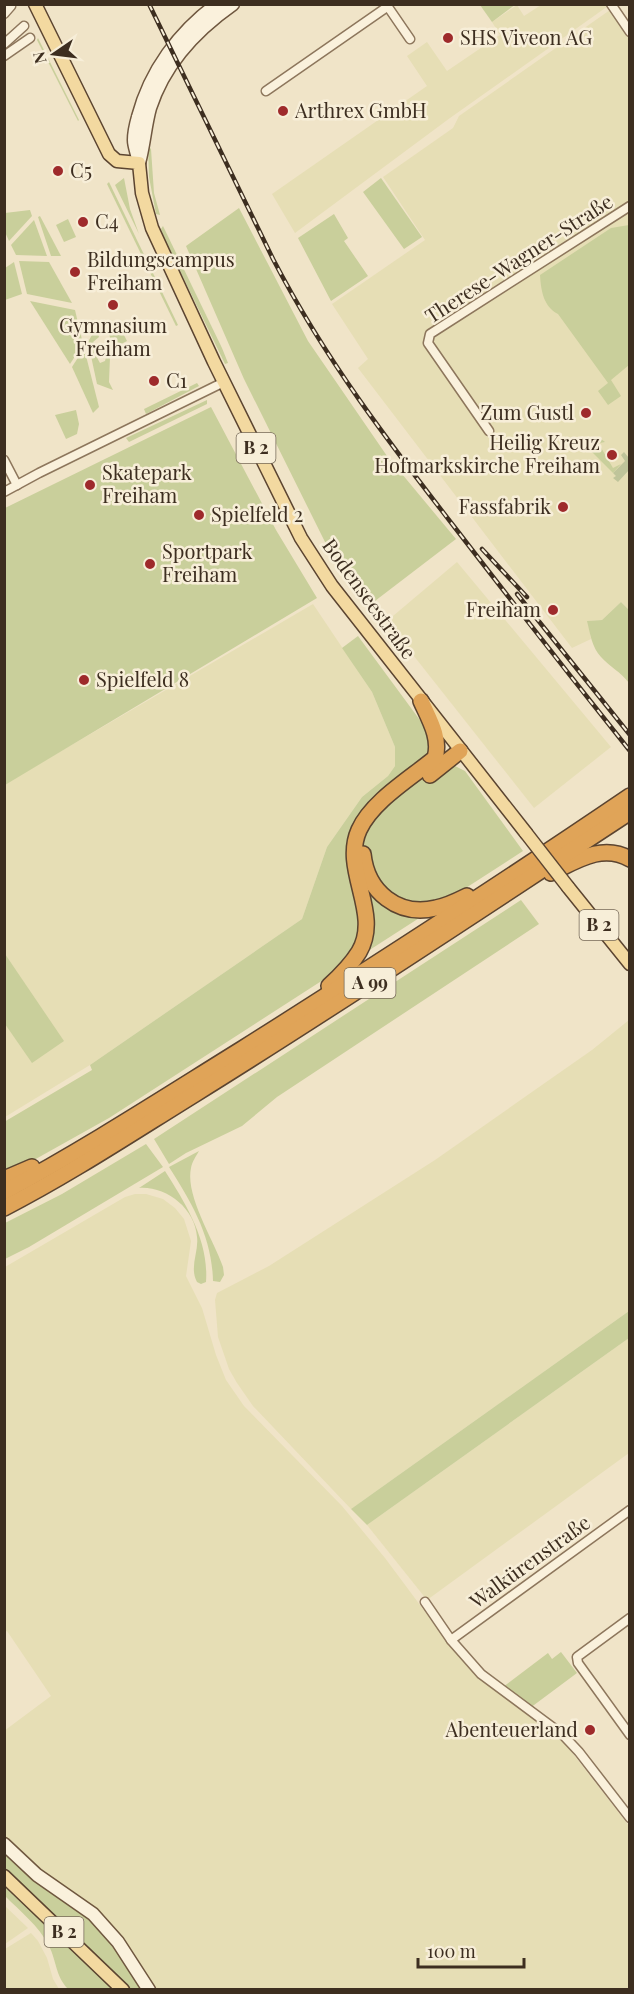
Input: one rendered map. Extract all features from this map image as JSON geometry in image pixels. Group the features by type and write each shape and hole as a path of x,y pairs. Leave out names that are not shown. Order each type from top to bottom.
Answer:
{"highway":[{"path":"421,701 435,733 437,761"},
{"path":"458,747 421,775 370,826 363,852 364,865 375,888 388,901 403,907 425,910 449,904 503,881"},
{"path":"308,1008 350,965 360,950 366,934 366,913 355,867 354,850 358,831 379,803 421,775"},
{"name":"A 99","path":"4,1192 95,1141 308,1008 630,796"},
{"name":"A 99","path":"4,1209 29,1196 244,1064 630,812"},
{"path":"495,901 595,853 615,853 630,859"},
{"path":"4,1179 58,1154 95,1141"},
{"path":"4,1214 29,1196"}],"main road":[{"path":"35,4 109,154 117,161 139,163"},
{"path":"139,163 135,136 140,108 151,83 182,36 202,15 217,4"},
{"path":"139,163 150,109 165,75 192,38 233,4"},
{"name":"Bodenseestraße","path":"139,163 144,200 152,228 288,515 314,560 421,701 630,964"},
{"path":"4,1844 37,1875 93,1914 118,1942 149,1989"},
{"name":"B 2","path":"4,1876 123,1989"}],"street":[{"path":"611,4 630,32"},
{"path":"4,14 11,6"},
{"path":"266,91 386,6 410,39"},
{"path":"13,50 5,41 24,26"},
{"path":"4,56 30,38"},
{"name":"Therese-Wagner-Straße","path":"489,430 428,343 430,334 630,206"},
{"path":"4,492 224,382"},
{"path":"4,460 17,485"},
{"name":"Walkürenstraße","path":"451,1640 630,1510"},
{"path":"424,1602 451,1640 489,1682 563,1735 630,1818"},
{"path":"630,1618 577,1657 584,1672 630,1735"}],"shaded area":[{"path":"607,4 608,6 450,118 295,233 272,194 427,86 407,56 427,42 447,71 500,35 492,22 517,5 524,16 541,5"},
{"path":"610,10 630,39 629,610 621,602 602,620 588,621 591,639 572,648 358,368 368,359 332,304 425,240 383,177 453,128 459,116"},
{"path":"457,562 611,747 534,808 391,627 393,616"},
{"path":"313,604 372,692 395,747 395,766 388,776 362,797 327,847 302,919 90,1065 5,1117 5,784"},
{"path":"629,1020 629,1311 351,1509 253,1406 237,1383 229,1369 218,1337 215,1300 217,1293 269,1266 435,1160 592,1050"},
{"path":"146,1194 163,1199 184,1219 191,1241 186,1276 202,1308 226,1380 244,1406 342,1506 385,1558 449,1644 483,1680 563,1741 629,1826 629,1989 154,1989 127,1948 5,1839 4,1731 51,1696 7,1631 5,1632 5,1267 125,1197"},
{"path":"629,1338 629,1453 427,1600 367,1525"},
{"path":"4,1905 28,1928 5,1944 4,1944"},
{"path":"31,1933 47,1958 53,1979 59,1989 5,1989 5,1949"}],"green space":[{"path":"480,4 516,4 492,22 480,5"},
{"path":"38,38 79,120 78,121 37,40"},
{"path":"148,146 151,149 154,193 160,215 156,214 149,177"},
{"path":"124,178 130,209 139,234 115,185"},
{"path":"381,178 422,237 404,249 363,192"},
{"path":"109,182 178,325 176,326 107,184"},
{"path":"239,208 308,341 387,456 456,539 371,604 326,544 244,379 186,246"},
{"path":"30,210 32,216 9,241 5,232 5,213"},
{"path":"334,214 348,238 344,241 368,276 331,301 298,238"},
{"path":"40,216 61,256 51,256 38,217"},
{"path":"68,219 76,237 64,242 56,225"},
{"path":"34,220 47,256 16,255 11,245"},
{"path":"629,225 629,365 611,380 621,396 608,405 598,391 608,383 558,314 549,307 542,292 540,275 611,228"},
{"path":"163,226 228,363 225,364 165,240 161,229"},
{"path":"19,261 49,262 72,303 27,294"},
{"path":"14,262 22,294 5,300 5,268"},
{"path":"30,301 75,310 83,344 70,364"},
{"path":"118,323 127,341 115,347 106,329"},
{"path":"96,328 99,337 93,342 97,345 94,348 95,354 100,363 105,361 106,357 110,357 109,382 113,390 97,384 88,342"},
{"path":"84,348 99,407 93,413 72,367"},
{"path":"197,383 199,386 146,414 144,409"},
{"path":"207,400 207,404 129,442 126,438"},
{"name":"Sportpark Freiham","path":"211,407 276,530 317,598 5,785 5,508"},
{"path":"76,410 79,424 77,434 66,439 55,415"},
{"path":"601,439 605,442 600,443 600,446 613,468 621,464 613,473 590,450"},
{"path":"624,452 629,458 629,470 618,482 613,478 616,476 613,473 625,461 621,455"},
{"path":"621,602 629,610 629,683 604,661 595,649 587,621 602,620"},
{"path":"358,636 453,765 465,771 523,851 109,1118 5,1175 4,1122 92,1070 90,1065 302,919 327,847 362,797 388,776 395,766 395,747 372,692 342,648"},
{"path":"521,900 539,924 277,1097 242,1126 186,1153 169,1164 154,1139"},
{"path":"5,954 64,1041 32,1063 5,1024"},
{"path":"146,1144 163,1167 5,1259 5,1223 62,1194"},
{"path":"199,1151 193,1161 190,1179 196,1205 223,1267 224,1275 220,1282 213,1281 205,1235 193,1207 169,1167"},
{"path":"165,1171 191,1217 185,1208 169,1195 149,1188 139,1188"},
{"path":"195,1227 204,1252 206,1282 201,1284 197,1282 194,1265 197,1243"},
{"path":"629,1311 629,1338 367,1525 351,1509"},
{"path":"561,1652 577,1673 530,1708 503,1687 548,1653 552,1659"},
{"path":"4,1848 99,1928 120,1952 144,1989 125,1989 5,1871"},
{"path":"4,1883 114,1989 68,1989 58,1973 52,1952 45,1939 29,1919 5,1896"}],"railway":[{"path":"149,4 273,259 314,331 381,431 630,751"},
{"path":"482,549 527,597"},
{"path":"517,594 630,735"}],"place":[{"name":"SHS Viveon AG","path":"448,38"},
{"name":"Arthrex GmbH","path":"283,111"},
{"name":"C5","path":"58,171"},
{"name":"C4","path":"83,222"},
{"name":"Bildungscampus Freiham","path":"75,272"},
{"name":"Gymnasium Freiham","path":"113,305"},
{"name":"C1","path":"154,381"},
{"name":"Zum Gustl","path":"586,413"},
{"name":"Heilig Kreuz Hofmarkskirche Freiham","path":"612,455"},
{"name":"Skatepark Freiham","path":"90,485"},
{"name":"Fassfabrik","path":"563,507"},
{"name":"Spielfeld 2","path":"199,515"},
{"name":"Sportpark Freiham","path":"150,564"},
{"name":"Freiham","path":"553,610"},
{"name":"Spielfeld 8","path":"84,680"},
{"name":"Abenteuerland","path":"590,1730"}]}
